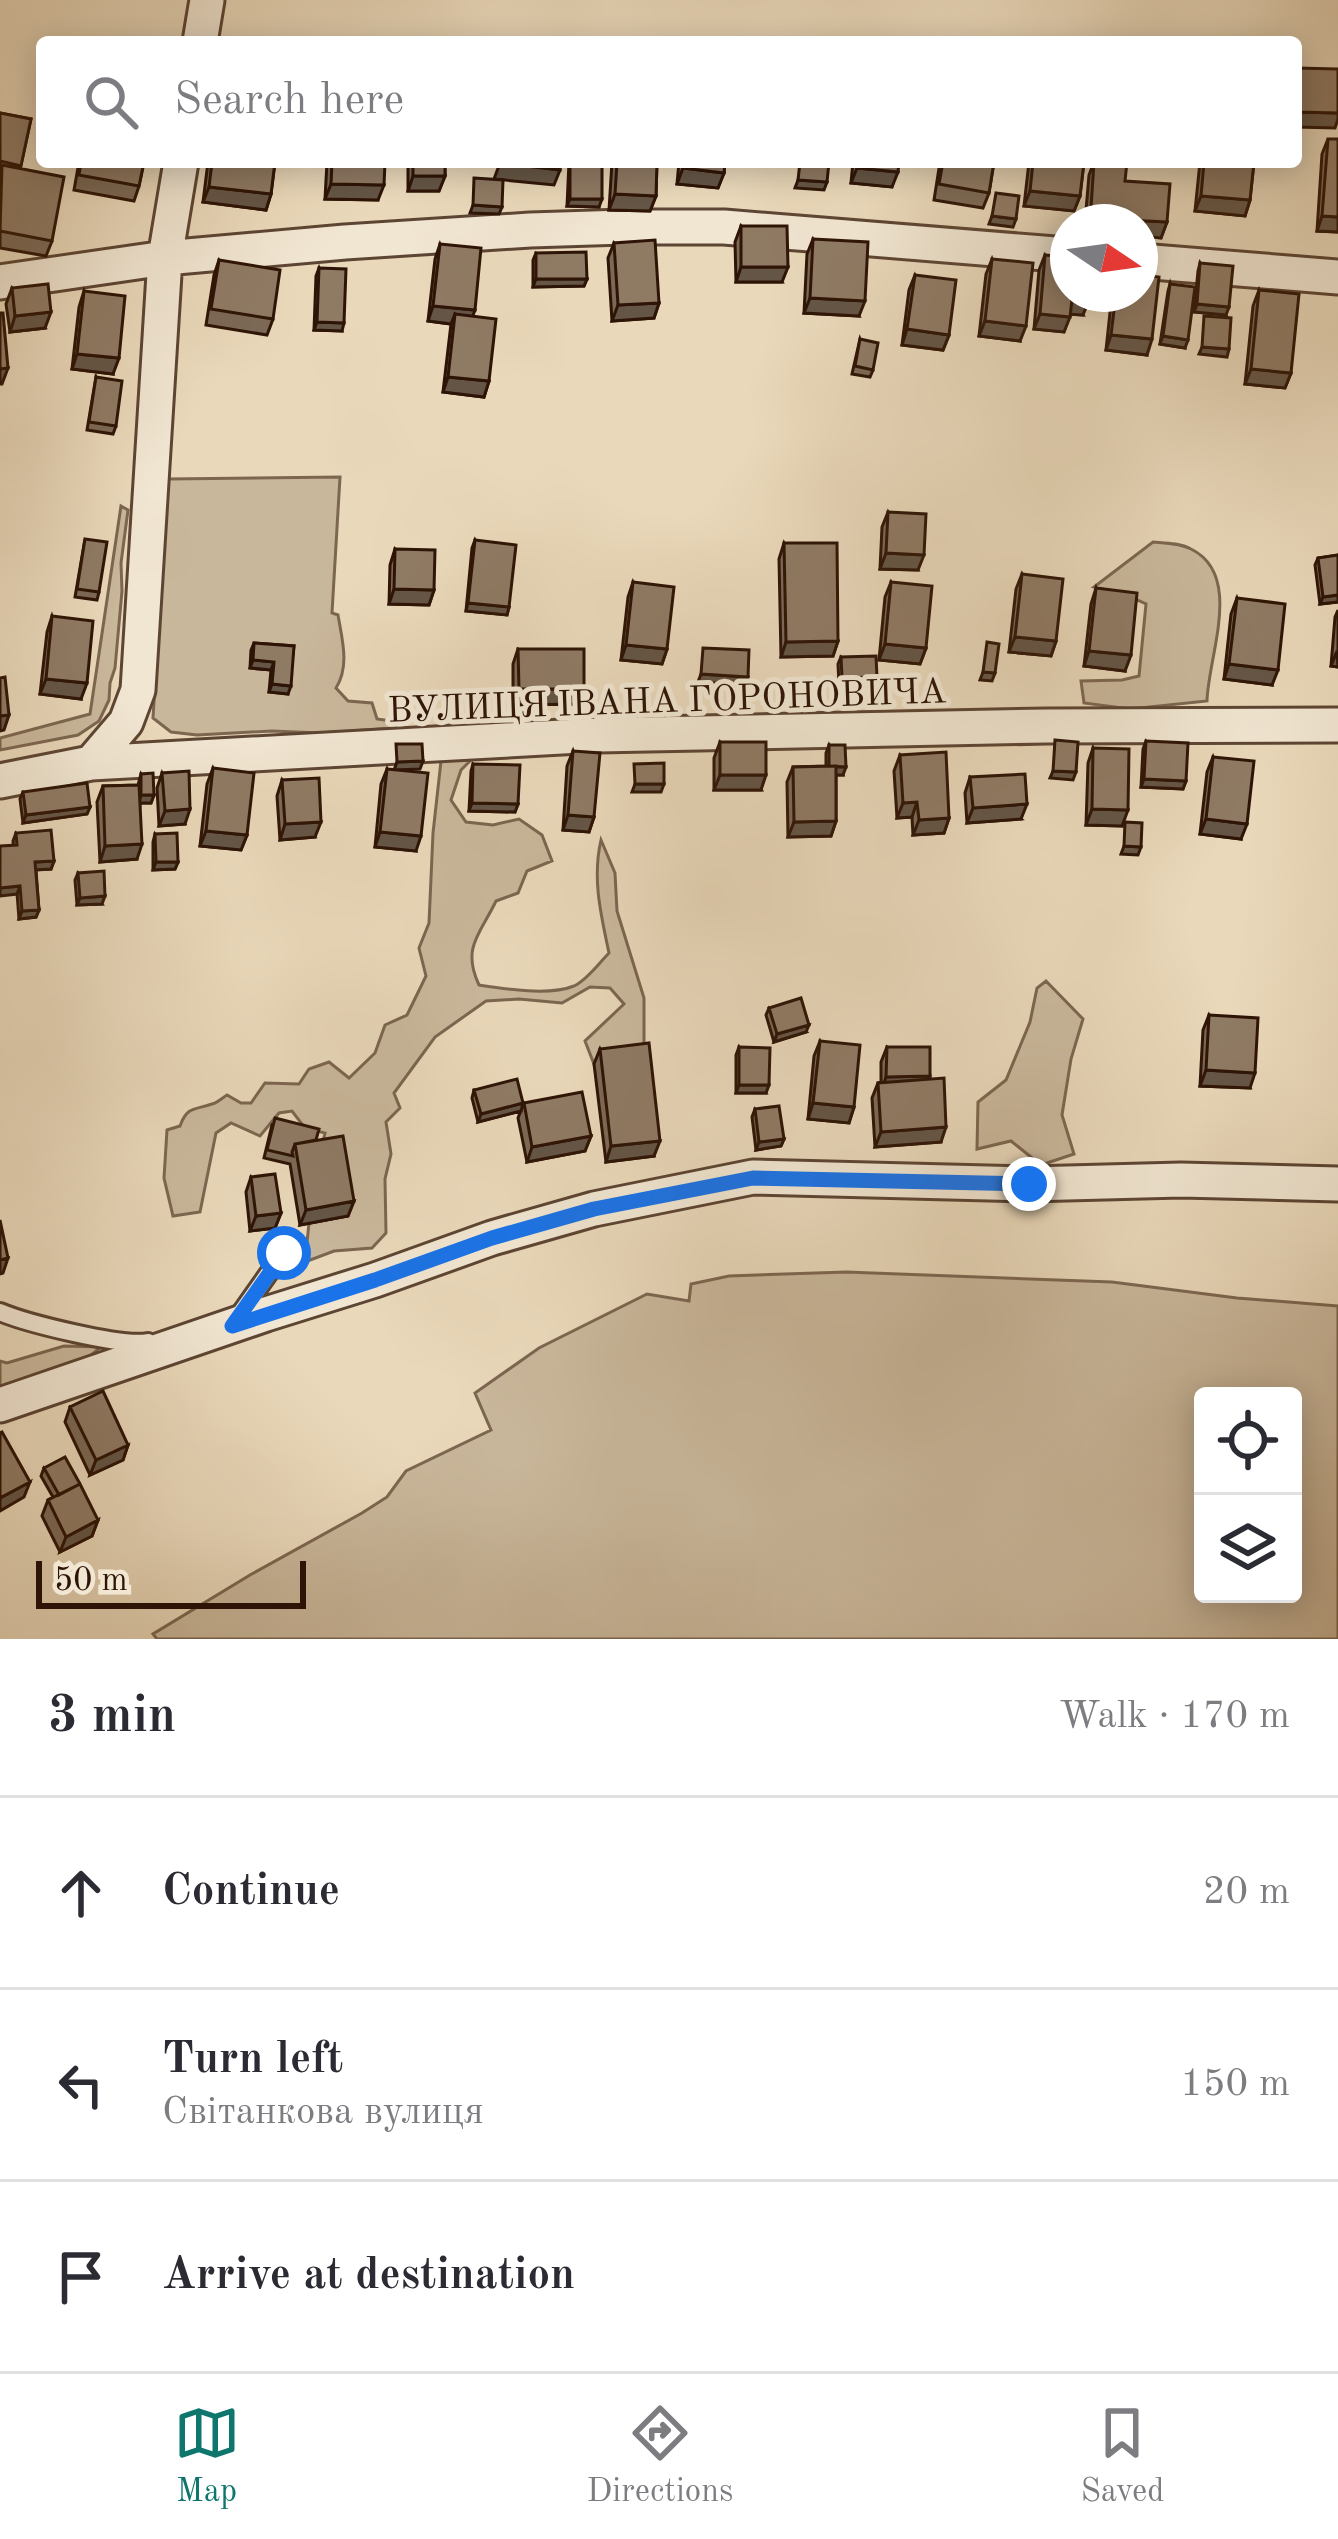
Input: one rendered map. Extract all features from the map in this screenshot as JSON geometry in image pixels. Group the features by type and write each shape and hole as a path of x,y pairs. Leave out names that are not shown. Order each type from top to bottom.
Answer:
{"street":[{"path":"201,36 207,0"},
{"path":"91,764 126,722 138,690 165,258 180,168"},
{"path":"0,283 165,258 345,242 624,227 724,227 1050,254"},
{"path":"1158,262 1338,277"},
{"name":"ВУЛИЦЯ ІВАНА ГОРОНОВИЧА","path":"0,781 91,764 598,735 1338,725"},
{"path":"0,1405 492,1238 594,1209 753,1178 1338,1184"}],"lane":[{"path":"0,1312 137,1344 232,1326 284,1253"}],"shaded area":[{"path":"340,477 332,613 338,615 344,662 336,688 348,701 372,703 377,719 399,722 395,728 321,733 171,732 153,718 168,479"},
{"path":"121,506 128,510 115,668 99,721 78,735 0,750 0,738 90,714"},
{"path":"1153,542 1191,549 1207,561 1216,577 1219,618 1207,701 1130,709 1084,703 1081,681 1139,676 1146,604 1094,587"},
{"path":"473,758 461,770 451,800 466,822 493,825 519,819 542,835 552,861 527,871 518,893 496,901 473,950 479,985 527,991 564,989 584,980 609,953 597,883 601,840 615,873 617,911 644,998 644,1058 594,1064 585,1041 624,1004 610,988 590,987 562,1003 486,1001 435,1037 394,1093 400,1108 386,1122 391,1154 385,1179 386,1233 372,1248 334,1251 305,1262 309,1223 347,1216 322,1146 325,1133 305,1128 292,1111 279,1113 260,1136 231,1123 216,1133 200,1212 173,1216 164,1178 167,1130 180,1126 192,1110 227,1095 251,1103 265,1083 299,1084 309,1069 329,1062 349,1078 375,1053 385,1025 407,1015 426,976 419,948 429,923 441,761"},
{"path":"1046,981 1083,1019 1062,1115 1074,1154 1041,1165 1011,1141 977,1149 978,1102 1006,1080 1030,1022 1037,988"},
{"path":"846,1272 1112,1282 1338,1306 1338,1639 157,1639 153,1634 387,1497 406,1471 491,1430 475,1393 539,1348 647,1294 689,1301 691,1284 729,1276"},
{"path":"64,1346 101,1347 79,1365 0,1390 0,1361"}],"building":[{"path":"1302,68 1338,69 1338,113 1302,112"},
{"path":"0,113 31,119 21,166 0,161"},
{"path":"1328,139 1338,139 1338,217 1322,216"},
{"path":"2,165 64,177 52,241 0,231"},
{"path":"80,168 143,168 139,186 79,175"},
{"path":"211,168 274,168 271,194 209,187"},
{"path":"332,168 385,168 384,185 331,184"},
{"path":"413,168 445,168 445,176 413,176"},
{"path":"570,168 602,168 602,199 570,199"},
{"path":"617,168 657,168 656,196 615,194"},
{"path":"683,168 724,168 724,173"},
{"path":"799,168 828,168 827,182 798,180"},
{"path":"942,168 993,168 989,193 939,184"},
{"path":"1032,168 1083,168 1080,196 1030,191"},
{"path":"1094,168 1126,168 1125,181 1170,184 1167,222 1158,222 1158,204 1091,204"},
{"path":"1203,168 1253,168 1250,200 1201,196"},
{"path":"474,178 503,180 502,207 473,205"},
{"path":"996,193 1019,196 1016,219 992,216"},
{"path":"741,226 787,226 788,267 741,267"},
{"path":"813,239 868,242 865,301 810,298"},
{"path":"655,240 659,303 618,305 614,243"},
{"path":"440,244 481,248 475,310 433,306"},
{"path":"586,252 587,279 536,279 536,253"},
{"path":"1045,255 1050,255 1050,312 1071,312 1070,317 1040,314"},
{"path":"992,259 1033,263 1026,326 985,321"},
{"path":"219,260 280,270 273,319 211,309"},
{"path":"1200,263 1233,266 1229,307 1197,304"},
{"path":"319,268 346,269 344,323 317,322"},
{"path":"915,275 956,280 949,335 907,329"},
{"path":"48,284 51,312 15,316 12,288"},
{"path":"1170,284 1195,287 1188,340 1163,336"},
{"path":"1259,290 1299,294 1291,373 1251,369"},
{"path":"84,291 125,296 119,358 77,354"},
{"path":"1114,312 1155,312 1152,339 1111,335"},
{"path":"0,313 8,368 0,369"},
{"path":"455,314 496,319 489,381 448,377"},
{"path":"1204,316 1231,318 1229,349 1202,347"},
{"path":"860,339 878,343 873,370 855,366"},
{"path":"96,377 122,381 116,426 89,422"},
{"path":"888,512 926,514 924,555 886,553"},
{"path":"85,539 107,542 99,592 77,589"},
{"path":"475,540 516,545 509,607 468,603"},
{"path":"784,543 837,543 838,641 786,642"},
{"path":"395,549 435,550 434,590 394,589"},
{"path":"1338,555 1338,595 1323,597 1318,558"},
{"path":"1022,574 1063,579 1056,641 1015,637"},
{"path":"633,582 674,587 667,649 626,645"},
{"path":"891,582 932,586 926,648 885,644"},
{"path":"1096,588 1137,593 1131,655 1089,651"},
{"path":"1237,598 1285,604 1278,670 1229,664"},
{"path":"52,616 93,621 87,683 46,679"},
{"path":"987,642 999,644 995,673 983,672"},
{"path":"254,643 294,646 291,686 272,684 274,662 253,660"},
{"path":"703,648 749,650 748,677 701,674"},
{"path":"518,649 584,649 584,689 519,689"},
{"path":"876,656 877,677 842,678 841,657"},
{"path":"5,677 9,715 0,716 0,678"},
{"path":"1055,740 1078,742 1076,772 1053,771"},
{"path":"1146,741 1188,743 1186,781 1144,779"},
{"path":"720,742 766,742 766,775 720,775"},
{"path":"396,744 422,744 423,761 397,762"},
{"path":"829,745 845,745 846,767 829,766"},
{"path":"1093,748 1129,749 1128,810 1092,809"},
{"path":"573,751 600,753 594,817 568,815"},
{"path":"946,752 949,818 919,820 917,802 903,803 900,755"},
{"path":"1213,757 1254,761 1247,824 1206,819"},
{"path":"664,763 664,784 635,784 634,764"},
{"path":"473,764 520,765 518,804 472,803"},
{"path":"836,766 836,821 794,822 793,767"},
{"path":"213,768 254,773 247,835 206,831"},
{"path":"387,769 428,773 421,836 380,832"},
{"path":"189,771 190,809 165,811 162,773"},
{"path":"153,773 154,795 141,795 141,774"},
{"path":"1025,774 1027,804 973,808 970,777"},
{"path":"319,778 321,822 285,824 282,780"},
{"path":"87,783 90,807 26,815 23,792"},
{"path":"139,785 142,844 105,846 103,786"},
{"path":"1125,822 1142,823 1141,847 1124,846"},
{"path":"51,830 54,861 35,862 39,910 22,911 20,886 0,888 0,846 17,845 16,833"},
{"path":"177,833 178,862 156,862 155,834"},
{"path":"104,871 105,896 80,898 78,873"},
{"path":"801,998 809,1025 777,1034 769,1008"},
{"path":"1209,1015 1258,1018 1255,1073 1206,1070"},
{"path":"820,1041 860,1045 854,1107 813,1103"},
{"path":"649,1043 660,1141 611,1146 600,1049"},
{"path":"739,1047 770,1048 769,1085 739,1085"},
{"path":"887,1047 930,1047 930,1076 886,1077"},
{"path":"944,1078 946,1127 881,1132 878,1083"},
{"path":"517,1079 523,1103 481,1114 474,1090"},
{"path":"582,1092 591,1136 532,1147 524,1103"},
{"path":"779,1106 784,1139 759,1142 755,1109"},
{"path":"275,1118 319,1129 316,1140 295,1144 293,1156 267,1150"},
{"path":"343,1136 354,1201 306,1210 295,1144"},
{"path":"275,1174 281,1213 256,1216 251,1177"},
{"path":"0,1220 8,1258 0,1260"},
{"path":"103,1391 128,1445 96,1460 70,1407"},
{"path":"0,1433 30,1482 0,1498"},
{"path":"65,1457 80,1484 59,1495 44,1468"},
{"path":"80,1484 98,1520 66,1537 48,1500"}],"route":[{"path":"284,1253 232,1326 492,1238 594,1209 753,1178 1029,1184"}]}
